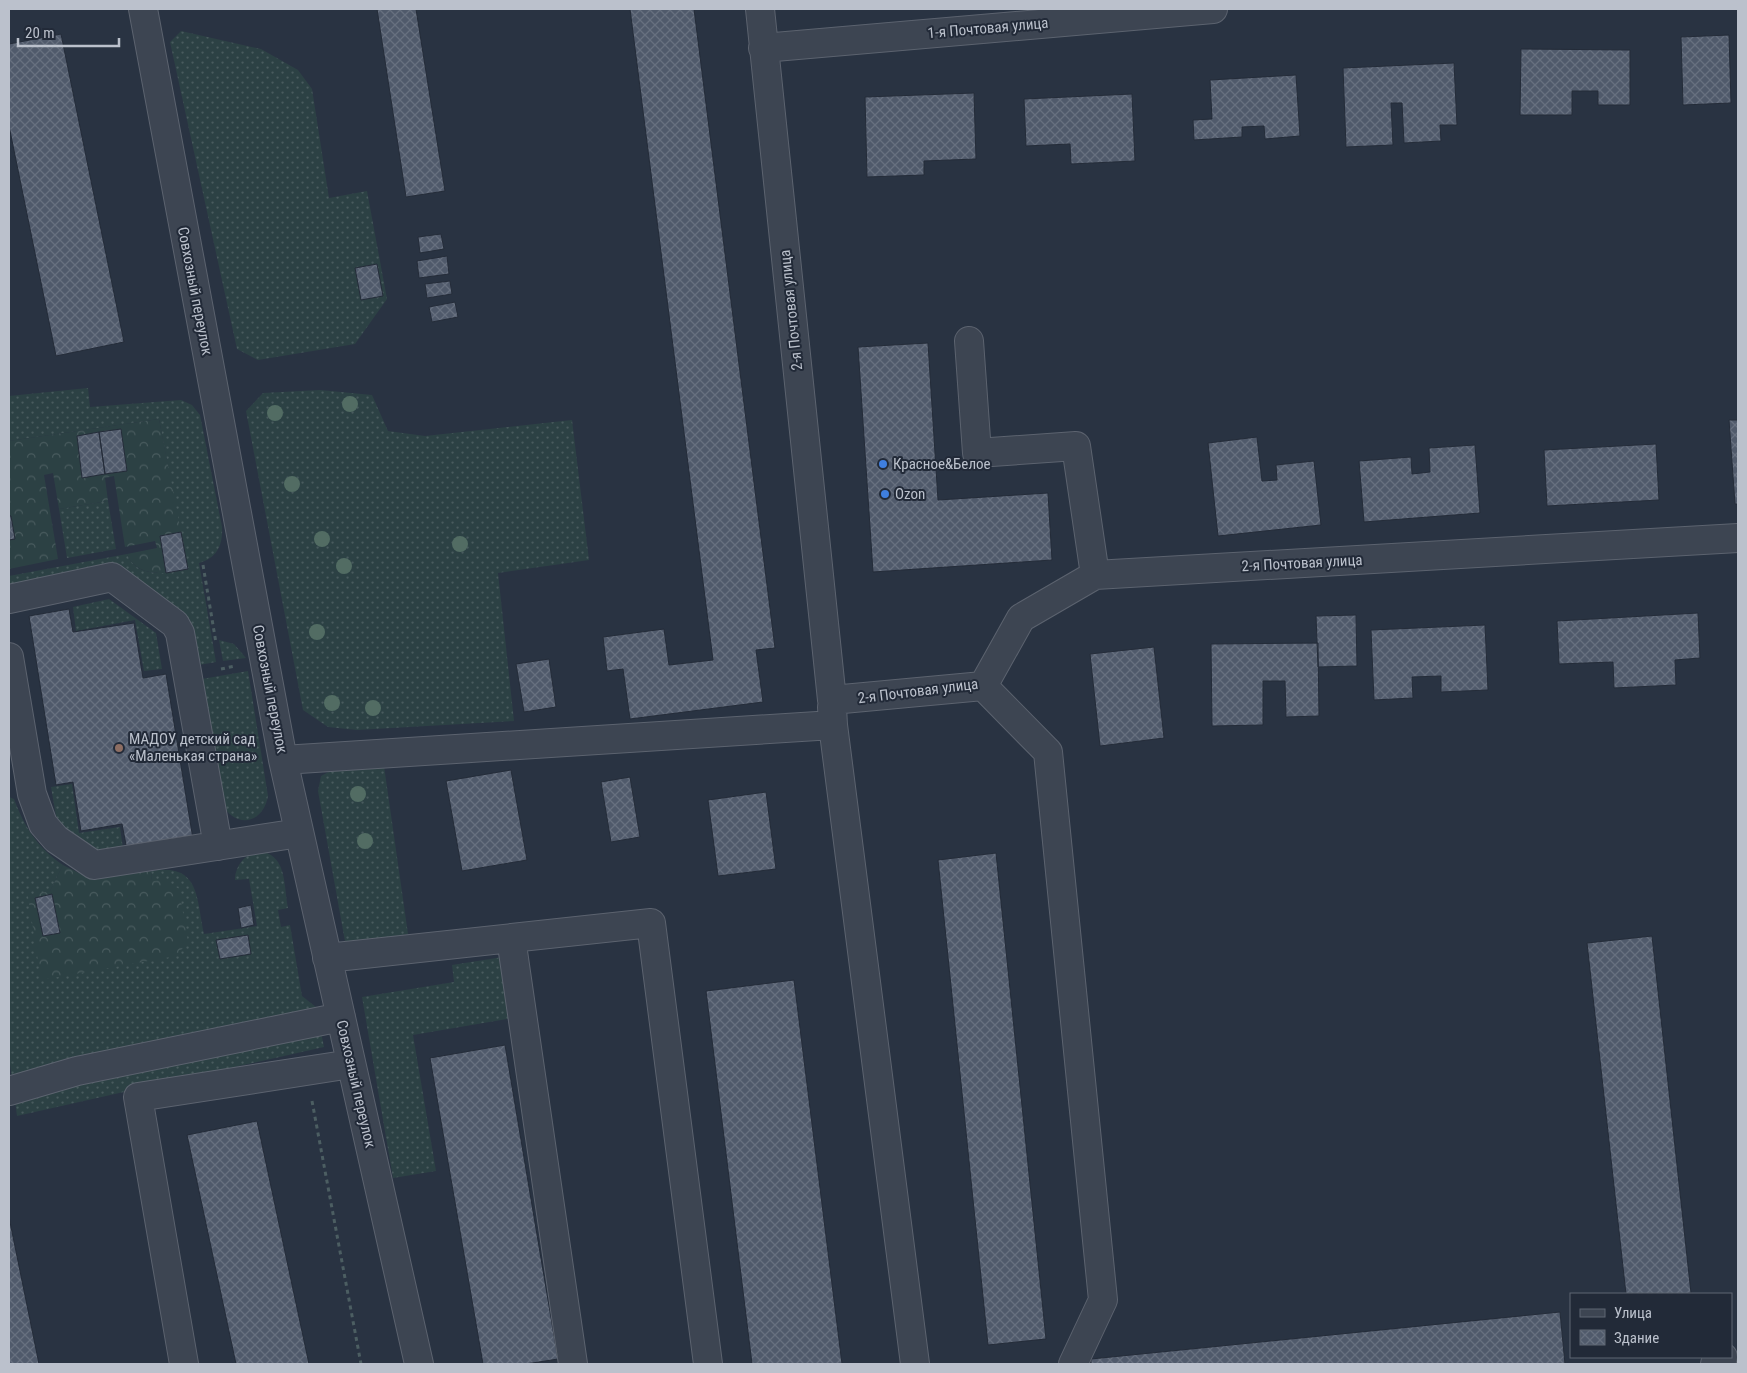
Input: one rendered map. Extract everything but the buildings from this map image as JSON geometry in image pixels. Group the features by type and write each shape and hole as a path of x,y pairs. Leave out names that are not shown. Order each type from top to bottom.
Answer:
{"street":[{"name":"Совхозный переулок","path":"143,9 283,760 419,1364"},
{"name":"2-я Почтовая улица","path":"760,9 832,712 983,686 1021,618 1095,575 1738,538"},
{"name":"1-я Почтовая улица","path":"764,48 1213,9"},
{"path":"969,341 977,453 1076,446 1095,575"},
{"path":"9,599 112,578 175,624 180,633 218,846"},
{"path":"9,658 32,794 43,824 56,839 94,865 299,833"},
{"path":"983,686 1048,752 1102,1300 1073,1364"},
{"path":"283,760 832,712 915,1364"},
{"path":"327,958 651,923 708,1364"},
{"path":"511,938 573,1364"},
{"path":"9,1092 78,1071 341,1017"},
{"path":"184,1364 138,1097 351,1064"}],"path":[{"path":"306,1070 361,1364"}],"green space":[{"path":"181,31 261,49 298,70 312,89 329,198 367,191 387,299 355,344 258,360 237,349 170,42"},
{"path":"88,388 90,407 181,400 192,405 200,415 222,527 218,550 210,558 199,563 216,662 199,665 184,616 116,564 9,584 9,576 127,554 132,562 145,571 161,573 187,569 159,419 9,441 9,396"},
{"path":"320,390 372,395 388,431 425,436 572,420 589,560 498,573 514,721 357,730 328,727 303,710 246,411 263,393"},
{"path":"159,419 181,532 160,537 166,573 154,573 143,570 133,564 127,554 157,548 155,541 125,547 114,476 105,478 108,501 59,509 53,473 44,475 58,559 9,569 9,441"},
{"path":"108,501 116,549 67,558 59,509"},
{"path":"109,599 156,633 162,669 144,671 135,620 76,631 73,607"},
{"path":"219,640 234,644 246,658 223,661"},
{"path":"248,671 268,796 265,806 260,813 254,818 240,820 233,817 221,802 202,679"},
{"path":"384,766 408,934 346,947 318,791 321,776 334,769"},
{"path":"72,784 79,833 120,827 123,849 102,853 64,828 56,816 51,787"},
{"path":"9,797 14,799 28,828 39,844 63,865 50,891 152,882 151,871 167,870 179,872 193,886 197,896 204,934 257,926 249,879 235,880 236,872 239,864 250,854 265,852 272,856 278,862 283,872 288,908 278,910 281,927 290,925 302,996 316,1007 324,1047 17,1116 9,1057"},
{"path":"63,865 91,879 151,871 152,881 165,880 179,889 188,942 176,956 41,980 28,896 50,891"},
{"path":"503,957 513,1018 413,1035 436,1171 393,1178 362,997 454,982 452,965"}],"place":[{"name":"Красное&Белое","path":"883,464"},
{"name":"Ozon","path":"885,494"},
{"name":"МАДОУ детский сад «Маленькая страна»","path":"119,748"}]}
